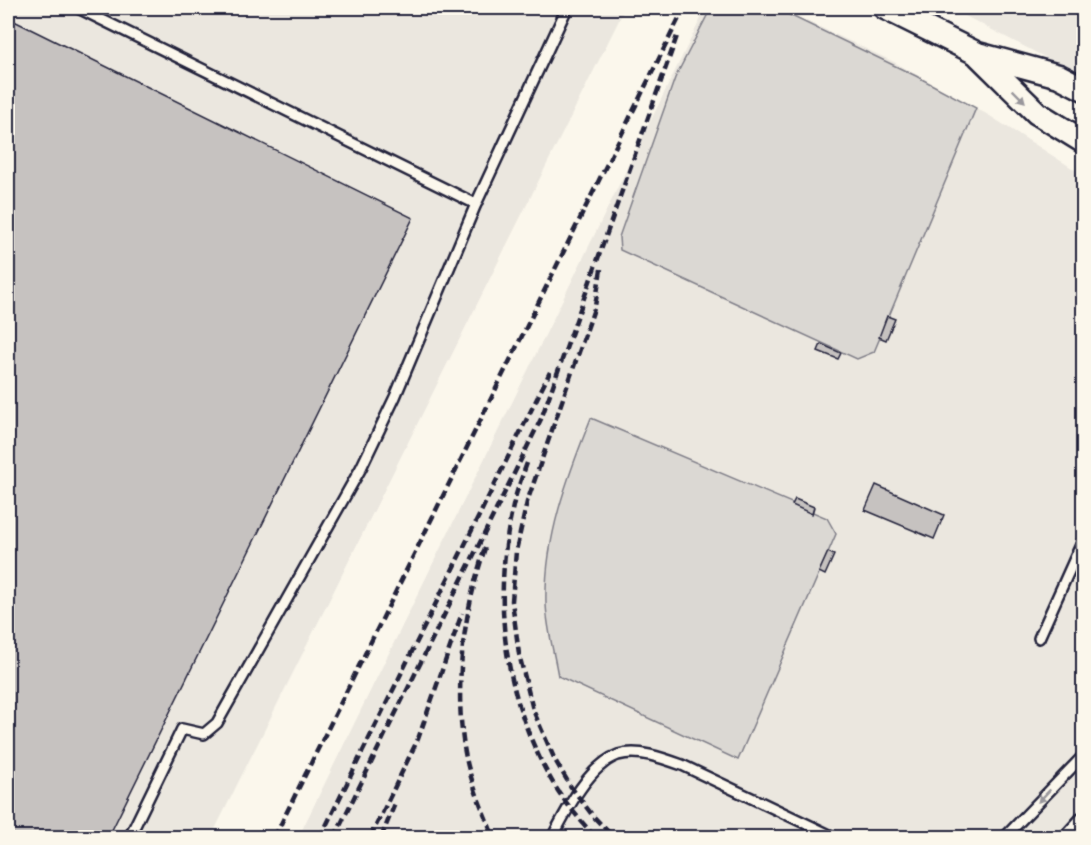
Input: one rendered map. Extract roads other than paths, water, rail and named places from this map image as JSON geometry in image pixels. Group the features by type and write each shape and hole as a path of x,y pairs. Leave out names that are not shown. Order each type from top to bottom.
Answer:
{"street":[{"path":"885,8 978,54 1059,76 1083,89"},
{"path":"978,54 1037,113 1083,142"}],"lane":[{"path":"78,8 476,204"},
{"path":"129,837 182,729 204,734 217,723 360,468 395,397 476,204 567,8"},
{"path":"1039,638 1083,538"},
{"path":"552,837 569,805 602,764 620,755 641,754 664,758 682,765 837,837"},
{"path":"1004,837 1083,755"},
{"path":"1063,837 1083,815"},
{"path":"809,837 814,827"}],"railway":[{"path":"274,838 684,8"},
{"path":"334,838 541,419 677,36"},
{"path":"601,269 595,306 527,502 516,551 512,601 519,654 533,710 555,760 571,787 593,816 614,838"},
{"path":"320,838 550,372"},
{"path":"527,463 513,506 503,575 503,610 512,678 533,744 549,776 577,816 596,838"},
{"path":"485,548 466,622 460,697 466,759 476,793 494,838"},
{"path":"370,838 418,739 462,613"},
{"path":"381,838 396,801"}]}
